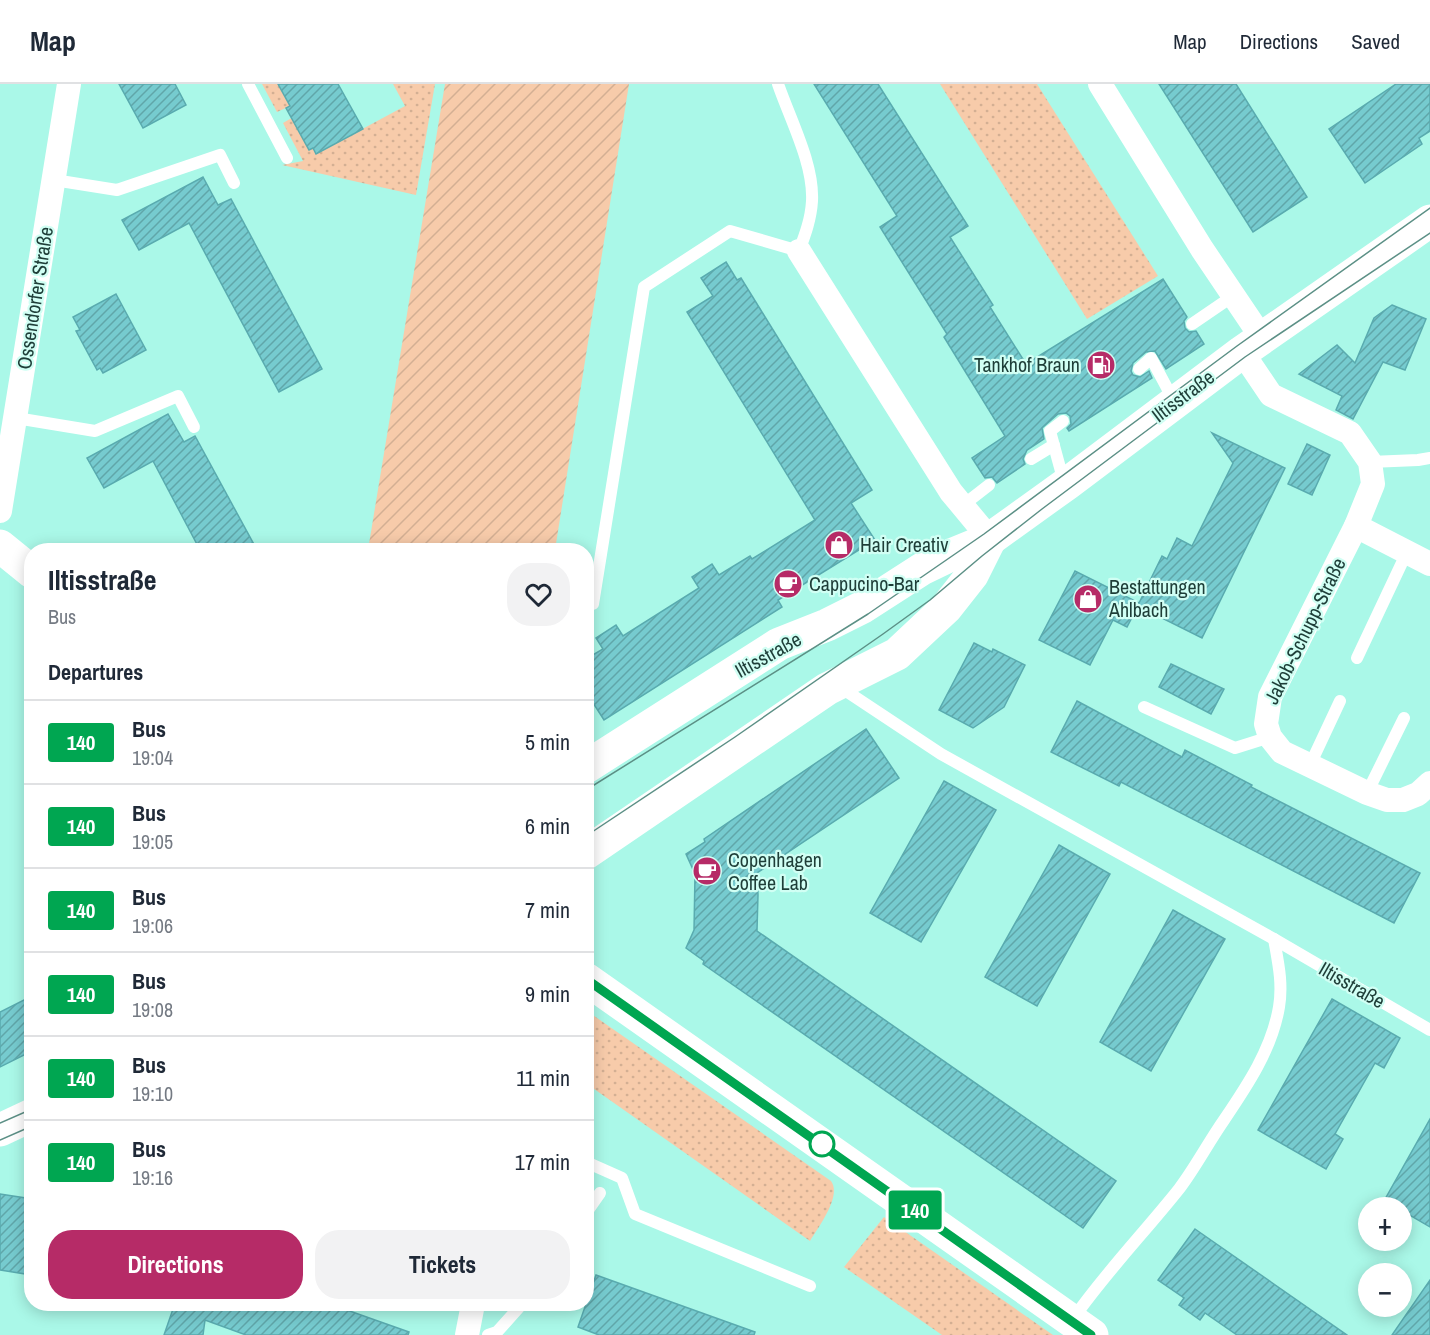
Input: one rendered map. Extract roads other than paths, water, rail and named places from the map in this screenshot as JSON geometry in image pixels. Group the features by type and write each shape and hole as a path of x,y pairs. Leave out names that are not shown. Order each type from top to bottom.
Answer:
{"street":[{"path":"1100,84 1233,296 1271,395 1350,433 1370,462"},
{"name":"Ossendorfer Straße","path":"0,511 54,180 61,88"},
{"name":"Iltisstraße","path":"594,762 779,644 827,625 863,607 922,569 990,539 1252,345 1430,221"},
{"path":"799,251 951,492 990,539"},
{"name":"Jakob-Schupp-Straße","path":"1270,737 1266,724 1269,697 1356,526 1373,484 1370,462"},
{"path":"1356,526 1430,564"},
{"name":"Iltisstraße","path":"594,853 836,685 897,654 946,608 972,575 990,539"},
{"path":"0,546 24,566"},
{"path":"1270,737 1282,752 1367,793 1387,800 1403,800 1418,794 1430,783"},
{"path":"599,988 1082,1328"},
{"path":"0,1130 24,1119"},
{"path":"467,1335 472,1311"}],"lane":[{"path":"248,84 287,158"},
{"path":"594,598 644,287 730,231 799,251 808,225 812,200 810,180 805,159 778,84"},
{"path":"54,180 117,190 220,155 234,183"},
{"path":"1192,324 1233,296"},
{"path":"1139,369 1156,355 1175,402"},
{"path":"16,418 95,431 178,396 194,427"},
{"path":"1063,421 1050,431 1062,475 1068,483"},
{"path":"1031,459 1054,445"},
{"path":"1370,462 1430,458"},
{"path":"962,506 989,485"},
{"path":"1357,658 1407,552"},
{"name":"Iltisstraße","path":"836,685 919,741 1274,939 1430,1030"},
{"path":"1310,765 1340,701"},
{"path":"1144,707 1235,748 1270,737"},
{"path":"1367,793 1404,718"},
{"path":"1082,1328 1092,1292 1180,1187 1251,1079 1268,1044 1279,1010 1280,970 1274,939"},
{"path":"594,1166 622,1178 634,1214 810,1286"},
{"path":"594,1202 600,1193"},
{"path":"488,1335 497,1332 516,1311"}],"tram line":[{"path":"594,785 868,614 984,534 1237,346 1430,208"},
{"path":"594,831 735,737 883,634 930,600 1042,509 1245,357 1430,233"},
{"path":"0,1123 24,1112"},
{"path":"0,1140 24,1130"}],"place":[{"name":"Tankhof Braun","path":"1101,365"},
{"name":"Hair Creativ","path":"839,545"},
{"name":"Cappucino-Bar","path":"788,584"},
{"name":"Bestattungen Ahlbach","path":"1088,599"},
{"name":"Copenhagen Coffee Lab","path":"707,871"}]}
